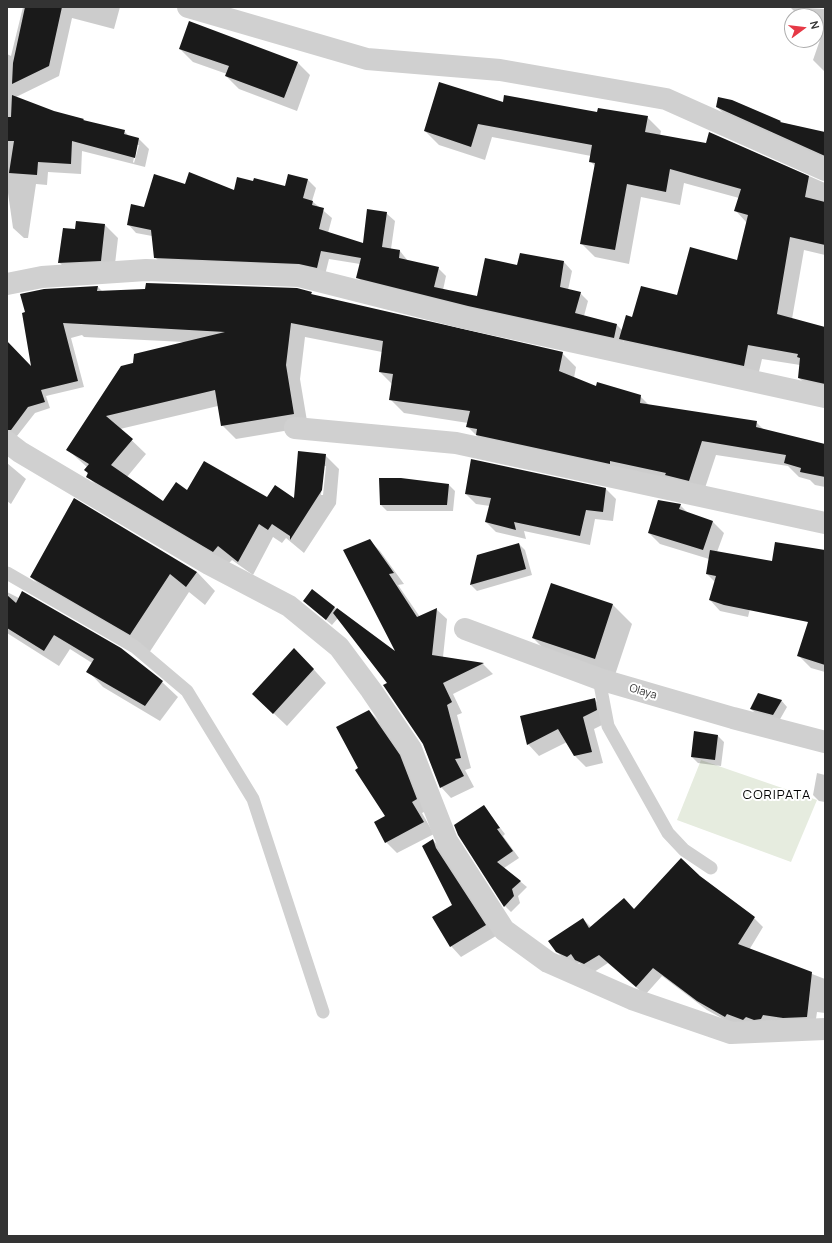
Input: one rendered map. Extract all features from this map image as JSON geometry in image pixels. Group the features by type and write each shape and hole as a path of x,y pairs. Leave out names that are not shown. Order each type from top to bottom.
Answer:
{"street":[{"path":"188,7 367,59 500,70 666,99 825,170"},
{"path":"7,284 42,277 146,270 299,276 465,318 825,397"},
{"path":"295,428 456,443 825,523"},
{"path":"7,442 20,452 209,564 290,606 339,647 371,690 411,749 447,841 504,930 548,962 632,999 731,1033 825,1029"},
{"name":"Olaya","path":"465,629 600,679 733,718 825,742"}],"lane":[{"path":"7,573 135,647 187,691 253,799 323,1012"},
{"path":"600,679 608,726 668,833 684,850 711,868"}],"shaded area":[{"path":"701,760 817,800 791,862 677,820"}],"building":[{"path":"25,7 62,7 49,66 12,84 13,63"},
{"path":"189,21 298,62 284,98 225,76 229,66 179,49"},
{"path":"439,82 503,102 504,95 597,112 598,108 648,116 645,132 706,143 709,132 809,176 805,197 825,202 825,245 790,237 777,314 825,327 825,384 798,378 800,358 797,357 798,354 748,345 744,366 619,339 626,315 632,317 641,286 677,295 690,247 737,260 748,215 734,211 741,189 670,169 666,192 627,184 615,250 580,244 595,163 589,162 592,145 478,124 471,147 424,131"},
{"path":"12,95 54,111 84,119 83,120 125,130 124,134 139,138 135,158 72,141 71,164 38,162 37,175 9,173 14,141 8,141 8,117 11,117"},
{"path":"718,97 732,100 781,121 780,122 825,132 825,156 716,107"},
{"path":"189,172 234,190 237,177 253,181 254,178 285,186 288,174 308,179 303,198 313,201 312,205 324,208 319,229 363,243 367,209 387,212 382,247 400,250 399,258 439,267 434,287 477,296 485,258 517,265 520,253 564,261 560,287 581,292 575,313 617,324 614,338 468,306 356,278 361,258 321,251 317,268 299,264 154,258 151,230 127,225 131,204 144,207 154,174 185,184"},
{"path":"76,221 105,224 101,261 58,263 63,228 75,229"},
{"path":"146,283 297,288 312,292 311,294 563,352 559,371 596,386 597,382 641,395 640,403 757,421 756,427 825,444 825,477 800,472 801,468 784,463 786,455 702,441 689,481 665,475 666,473 610,461 610,464 476,435 477,429 466,427 470,411 389,400 393,374 379,372 383,341 291,323 286,365 294,414 221,426 215,390 106,416 133,439 111,465 163,501 176,482 187,490 204,461 267,497 275,485 294,498 298,451 326,454 322,490 290,540 290,536 272,524 268,530 259,524 238,562 218,546 213,552 86,477 88,473 84,470 89,464 66,450 121,366 133,363 134,354 225,332 63,323 78,381 41,390 45,402 28,407 11,430 7,430 7,341 31,366 22,313 25,312 20,294 44,289 98,286 97,291 145,289"},
{"path":"471,459 606,488 603,512 586,510 580,536 514,522 516,530 485,522 491,498 465,494"},
{"path":"379,478 401,478 449,484 447,505 380,505"},
{"path":"74,498 197,572 186,587 170,574 130,635 30,577"},
{"path":"658,500 681,504 679,509 713,521 703,550 648,533"},
{"path":"370,539 394,573 389,574 417,617 437,608 432,655 484,663 443,683 452,702 447,705 461,758 455,759 464,776 440,788 423,744 383,685 387,683 333,613 337,608 395,651 343,550"},
{"path":"775,542 825,550 825,665 797,656 808,622 724,605 709,600 716,576 706,574 710,550 772,561"},
{"path":"519,543 526,569 470,585 477,555"},
{"path":"551,583 613,604 595,659 532,638"},
{"path":"312,589 335,607 326,620 303,601"},
{"path":"22,591 121,648 163,681 145,706 86,672 94,659 54,635 44,651 7,628 7,595 16,603"},
{"path":"294,648 314,669 273,714 252,694"},
{"path":"758,693 782,700 773,715 750,709"},
{"path":"595,698 597,710 583,717 592,752 574,756 558,729 527,745 520,716"},
{"path":"369,710 400,755 417,799 412,802 424,822 385,843 374,822 385,816 355,770 358,768 336,727"},
{"path":"694,731 718,735 715,760 691,757"},
{"path":"484,805 500,828 497,829 513,851 497,862 521,881 512,889 514,896 504,907 458,835 454,825"},
{"path":"433,839 436,848 486,925 450,947 432,917 452,905 422,846"},
{"path":"681,858 700,876 755,917 738,944 812,972 807,1017 783,1018 763,1015 761,1019 754,1020 746,1017 743,1020 727,1014 725,1017 697,1001 653,968 636,987 599,955 584,964 575,960 571,954 567,957 556,952 548,941 583,918 589,928 624,898 634,909"}],"district":[{"name":"CORIPATA","path":"777,795"}]}
